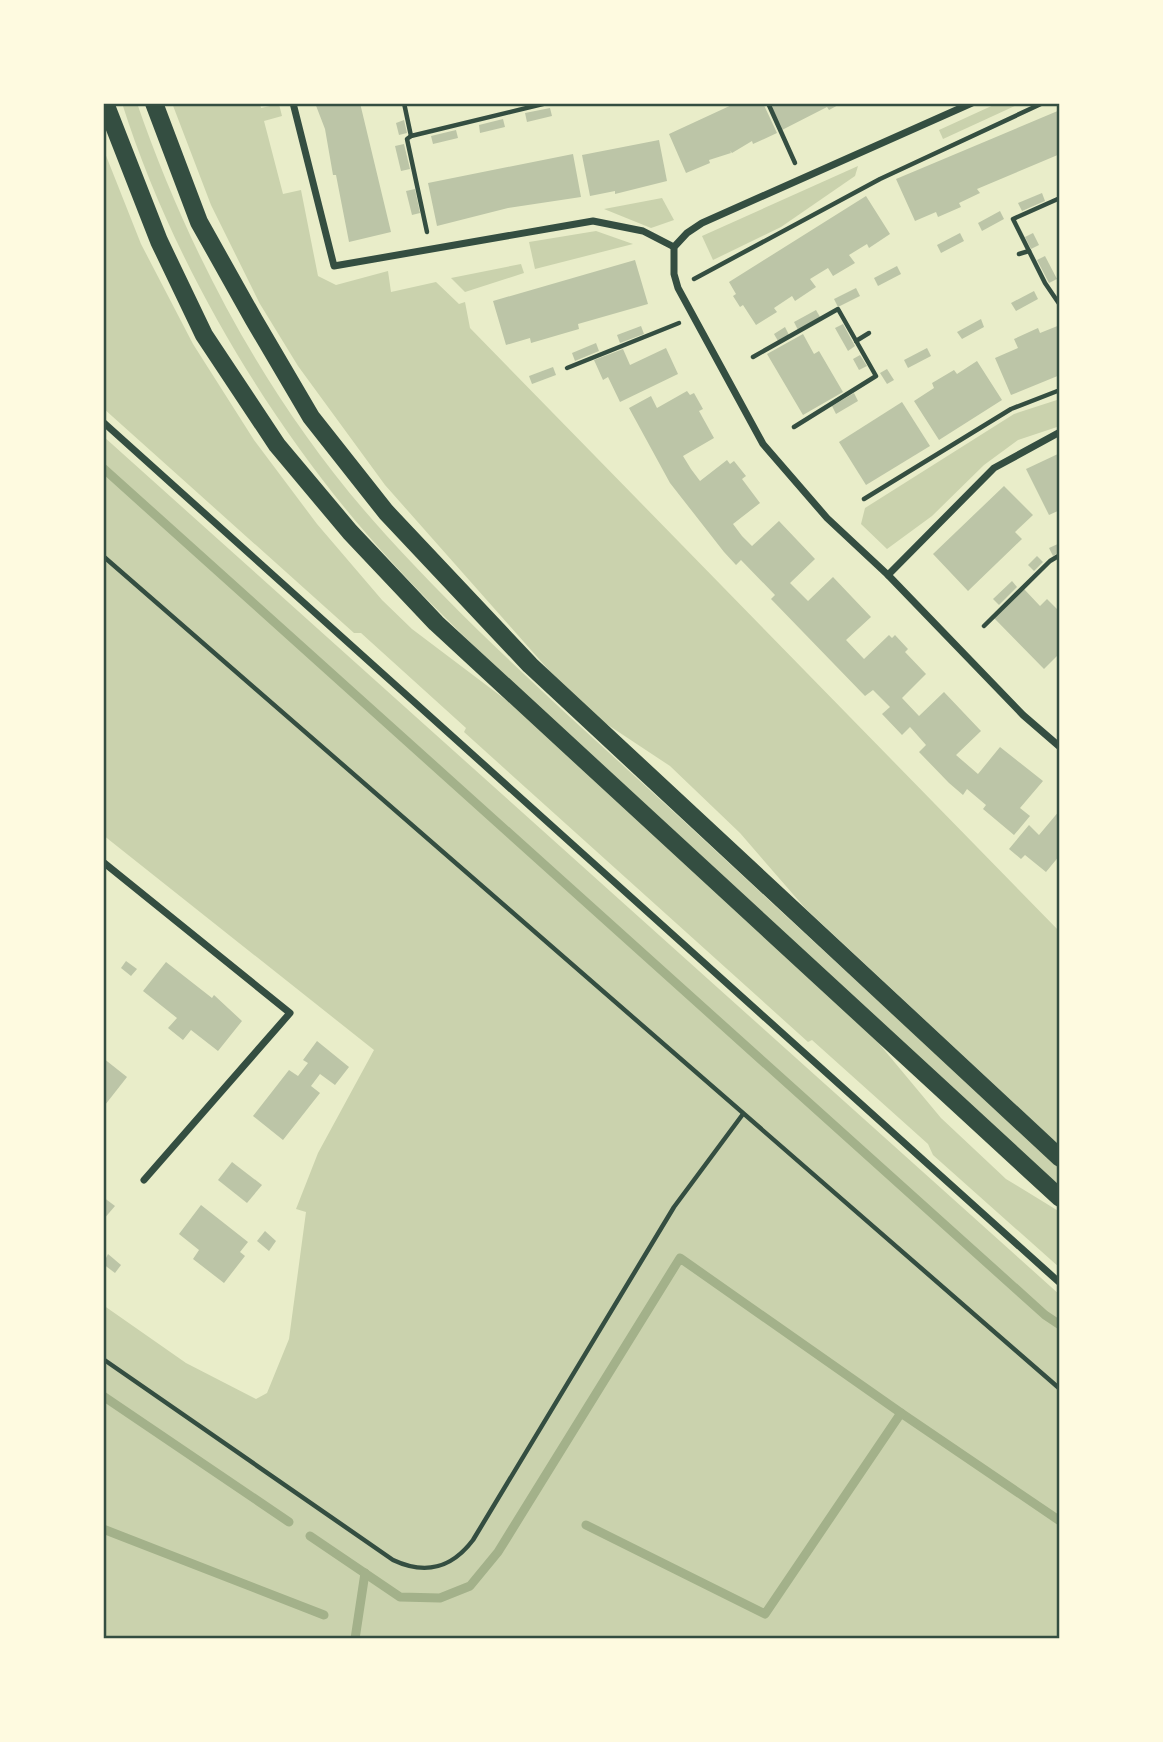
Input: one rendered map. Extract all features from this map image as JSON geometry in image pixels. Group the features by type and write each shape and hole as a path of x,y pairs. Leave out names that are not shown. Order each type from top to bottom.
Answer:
{"main road":[{"path":"105,103 159,241 204,335 276,445 350,532 436,623 1060,1198"},
{"path":"154,103 199,222 242,299 311,417 386,512 530,665 1060,1158"}],"street":[{"path":"293,103 334,266 593,221 643,231 674,247"},
{"path":"972,103 702,223 687,233 674,247 674,274 693,318 763,444 827,518 888,575 959,652 1023,715 1060,747"},
{"path":"103,422 1060,1283"},
{"path":"888,575 994,468 1060,432"},
{"path":"103,862 290,1013 144,1180"}],"path":[{"path":"404,103 411,136"},
{"path":"431,249 407,139 547,103"},
{"path":"768,103 802,179"},
{"path":"678,288 880,179 1043,103"},
{"path":"1060,198 1013,219 1060,304"},
{"path":"1019,254 1029,251"},
{"path":"753,357 838,309 876,376 794,427"},
{"path":"566,368 693,318"},
{"path":"856,341 869,333"},
{"path":"864,499 1012,410 1060,390"},
{"path":"984,626 1050,561 1060,555"},
{"path":"103,556 1060,1389"},
{"path":"103,1359 393,1560 421,1570 449,1563 462,1555 473,1541 674,1207 743,1114"}],"green space":[{"path":"122,103 137,103 183,219 240,332 307,438 345,488 455,608 1060,1169 1060,1187 489,660 389,559 306,458 232,345 169,225 143,164"},
{"path":"172,103 260,103 261,108 279,104 282,116 264,121 283,194 301,190 318,276 336,285 388,271 391,292 436,282 459,304 465,302 470,328 1060,932 1060,1146 805,908 740,833 670,766 602,721 554,676 385,485 298,366 260,304 211,205"},
{"path":"998,103 1021,103 943,139 939,130"},
{"path":"103,148 141,244 193,344 254,440 317,524 382,600 412,629 522,712 876,1040 941,1118 1006,1179 1060,1212 1060,1268 933,1155 928,1144 812,1040 808,1042 464,732 466,728 361,633 354,633 103,408"},
{"path":"858,166 855,176 781,227 713,260 702,236"},
{"path":"662,198 674,220 651,228 604,209"},
{"path":"596,231 633,244 535,269 529,242"},
{"path":"521,264 524,273 465,292 451,278"},
{"path":"1060,399 1060,426 1018,440 984,465 932,516 887,549 861,524 865,508 1014,414"},
{"path":"103,436 1060,1295 1060,1639 103,1639 103,1305 186,1363 256,1399 267,1393 289,1339 306,1212 296,1209 318,1153 374,1050 103,835"}],"building":[{"path":"315,103 360,103 391,232 349,242 325,129"},
{"path":"736,103 763,103 777,133 753,144 752,141 686,173 669,134"},
{"path":"770,103 842,103 829,110 827,107 782,130"},
{"path":"550,108 552,116 527,122 525,113"},
{"path":"1060,110 1060,154 977,189 980,193 959,203 961,207 938,217 936,212 915,221 896,179"},
{"path":"503,119 505,127 480,133 479,125"},
{"path":"404,120 407,133 399,135 396,123"},
{"path":"456,130 458,138 433,144 431,136"},
{"path":"659,140 667,181 615,194 615,191 590,196 582,155"},
{"path":"404,144 410,169 401,171 395,146"},
{"path":"573,154 581,197 508,208 437,226 428,183"},
{"path":"415,189 420,213 412,215 406,191"},
{"path":"1042,193 1045,201 1022,211 1018,203"},
{"path":"866,196 890,234 869,248 867,244 849,255 855,263 833,276 828,268 810,279 816,287 795,301 792,296 774,308 777,312 756,325 743,305 740,307 733,296 736,294 729,282"},
{"path":"1000,211 1004,219 982,231 978,223"},
{"path":"960,233 964,241 941,253 937,245"},
{"path":"1033,233 1039,245 1031,249 1025,237"},
{"path":"1045,256 1057,279 1049,283 1037,260"},
{"path":"635,260 648,304 578,324 579,329 531,343 530,338 506,345 493,301"},
{"path":"897,266 901,274 878,286 874,278"},
{"path":"856,288 860,296 838,307 834,299"},
{"path":"1034,291 1038,299 1016,311 1011,303"},
{"path":"816,310 820,317 798,330 794,322"},
{"path":"981,319 984,327 962,339 957,332"},
{"path":"843,324 855,346 848,351 835,328"},
{"path":"1060,325 1060,375 1011,395 995,358 1018,348 1014,339 1038,328 1040,333"},
{"path":"641,326 644,334 620,343 617,335"},
{"path":"785,327 789,335 778,341 774,334"},
{"path":"803,334 814,354 819,351 843,392 803,415 767,354"},
{"path":"596,343 599,351 575,361 572,353"},
{"path":"666,348 678,374 620,402 608,377 603,380 594,360 623,349 630,365"},
{"path":"927,348 931,356 908,368 904,360"},
{"path":"860,355 867,366 859,370 853,359"},
{"path":"977,361 1002,400 939,440 914,401 934,388 932,383 954,370 957,374"},
{"path":"553,367 556,375 532,384 529,376"},
{"path":"887,369 894,380 887,384 880,373"},
{"path":"687,391 690,395 694,393 703,409 699,411 714,438 683,456 691,469 700,481 727,460 730,464 734,461 746,476 742,479 760,503 733,524 742,536 752,546 779,521 815,559 790,583 808,601 833,577 871,617 846,640 864,659 889,635 892,638 895,635 908,649 905,652 926,674 902,698 919,716 944,692 981,731 956,755 978,774 1000,747 1043,781 1020,808 1030,816 1014,835 983,809 986,805 967,789 963,795 919,752 926,745 910,727 902,735 882,714 890,707 873,690 865,696 771,599 775,595 741,560 736,565 670,483 629,408 651,396 657,408"},
{"path":"854,393 858,401 836,414 832,406"},
{"path":"902,402 930,446 866,485 839,442"},
{"path":"1060,453 1060,510 1049,515 1026,469"},
{"path":"1004,486 1033,515 1015,532 1022,539 968,591 933,554"},
{"path":"1060,543 1060,552 1053,556 1049,548"},
{"path":"1037,556 1043,562 1034,571 1028,565"},
{"path":"1012,581 1017,587 999,605 993,599"},
{"path":"1024,589 1040,606 1047,599 1060,612 1057,624 1060,653 1044,669 994,618"},
{"path":"1060,810 1060,855 1046,872 1025,855 1021,859 1009,849 1029,825 1039,835"},
{"path":"126,961 137,969 131,976 121,968"},
{"path":"166,962 212,998 214,995 242,1021 218,1051 191,1030 183,1040 168,1028 177,1018 143,991"},
{"path":"317,1041 349,1067 335,1085 320,1074 311,1086 320,1093 283,1140 253,1116 289,1070 298,1076 308,1063 303,1060"},
{"path":"103,1058 127,1077 105,1105 103,1103"},
{"path":"232,1162 262,1185 247,1203 218,1180"},
{"path":"103,1197 115,1206 103,1220"},
{"path":"201,1205 248,1242 240,1252 245,1256 224,1283 193,1259 199,1250 179,1234"},
{"path":"265,1231 276,1241 269,1251 257,1241"},
{"path":"108,1254 121,1265 115,1273 103,1264"}],"waterway":[{"path":"103,468 1045,1315 1060,1325"},
{"path":"310,1536 400,1597 440,1598 470,1586 498,1552 680,1258 901,1413"},
{"path":"103,1396 289,1522"},
{"path":"586,1525 765,1614 901,1413 1060,1521"},
{"path":"103,1529 324,1615"},
{"path":"355,1639 365,1573"}]}
